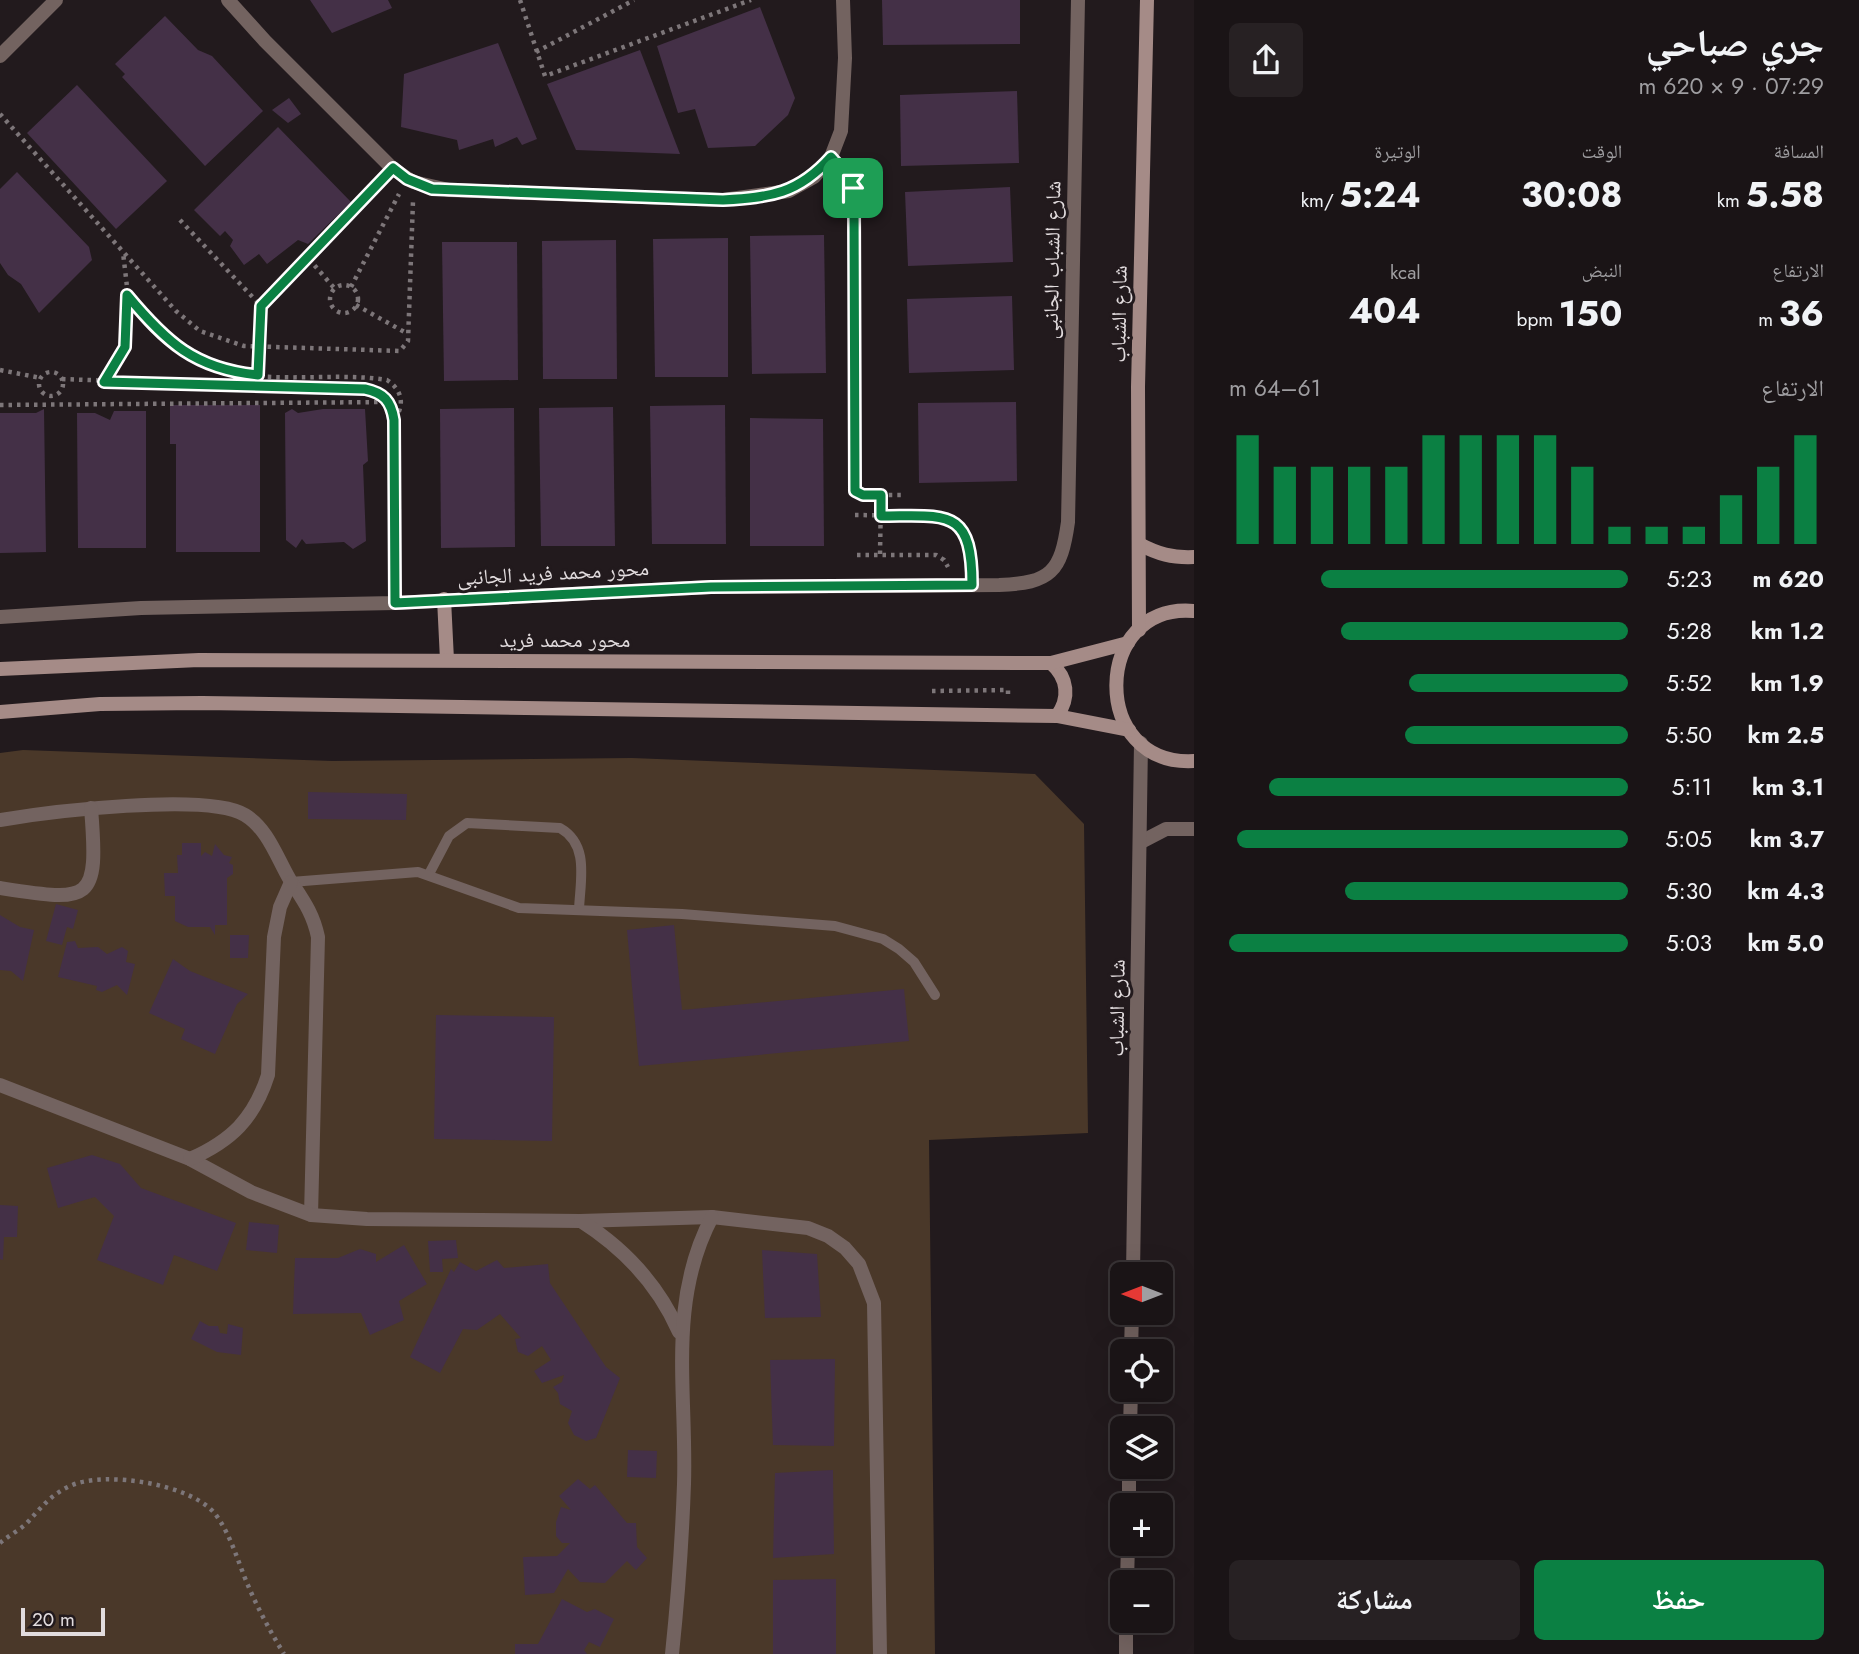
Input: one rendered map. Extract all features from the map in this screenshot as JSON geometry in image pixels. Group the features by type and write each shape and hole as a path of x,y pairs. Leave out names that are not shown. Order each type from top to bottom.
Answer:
{"main road":[{"name":"شارع الشباب","path":"1139,630 1138,373 1147,0"},
{"path":"1139,544 1156,553 1176,558 1194,557"},
{"path":"444,600 447,660"},
{"path":"1194,611 1184,610 1160,616 1139,630 1128,643 1115,680 1118,706 1129,730 1140,743 1172,759 1194,761"},
{"name":"محور محمد فريد","path":"0,669 199,660 1051,663 1128,643"},
{"path":"1051,663 1065,684 1065,701 1057,716"},
{"path":"0,712 100,704 202,703 1057,716 1129,730"}],"street":[{"path":"2,49 56,0"},
{"path":"228,0 265,41 393,168 410,181 449,190 735,199 789,191 814,177 831,157 841,131 845,58 843,0"},
{"name":"شارع الشباب الجانبى","path":"1068,522 1078,0"},
{"name":"محور محمد فريد الجانبى","path":"0,617 141,608 395,603 711,587 1021,584 1042,579 1056,569 1064,552 1068,522"},
{"name":"شارع الشباب","path":"1133,1262 1141,842 1140,743"},
{"path":"0,820 91,808 199,805 233,809 246,815 265,835 309,907 318,937 311,1214"},
{"path":"0,888 64,897 83,889 94,871 91,808"},
{"path":"1141,842 1166,829 1194,829"},
{"path":"190,1159 216,1147 235,1134 261,1097 268,1075 275,928 291,881"},
{"path":"0,1085 190,1159 251,1192 311,1214 367,1219 580,1221 712,1217 788,1224 828,1236 852,1256 868,1283 874,1303 880,1654"},
{"path":"672,1654 684,1482 685,1289 700,1240 712,1217"},
{"path":"580,1221 603,1235 642,1271 672,1315 683,1340"},
{"path":"1126,1633 1126,1654"}],"lane":[{"path":"429,874 449,836 467,823 561,828 570,833 581,853 579,910"},
{"path":"291,881 399,872 429,874 501,904 536,910 802,923 864,933 883,939 914,962 935,995"}],"path":[{"path":"520,0 545,76 751,0"},
{"path":"536,51 634,0"},
{"path":"0,114 176,311 201,331 229,343 259,347 394,353 405,347 408,334 410,181"},
{"path":"831,157 845,172 853,188 855,491 863,495 901,495"},
{"path":"257,384 261,306 309,259 393,168"},
{"path":"351,286 410,181"},
{"path":"180,220 261,306"},
{"path":"104,382 125,347 127,295 122,251"},
{"path":"309,259 335,289"},
{"path":"335,289 351,286"},
{"path":"335,289 331,301 333,307 345,313 356,305 358,298 351,286"},
{"path":"127,295 151,323 193,358 225,370 258,375 387,380 393,384 401,398 402,406 394,420"},
{"path":"356,305 408,334"},
{"path":"0,370 41,378 52,372 62,379 104,382 257,384 377,391 390,402 394,420 395,603"},
{"path":"41,378 40,388 47,395 47,404"},
{"path":"47,395 57,394 62,379"},
{"path":"0,405 390,402"},
{"path":"880,555 881,495"},
{"path":"855,515 937,516 954,522 967,536 970,545 972,585"},
{"path":"857,555 940,556 948,569 948,585"},
{"path":"0,1543 24,1526 46,1500 72,1485 108,1480 167,1486 194,1497 214,1513 234,1546 246,1582 284,1654"}],"shaded area":[{"path":"23,750 332,761 632,758 1035,774 1084,824 1088,1133 929,1140 935,1654 0,1654 0,753"}],"building":[{"path":"310,0 388,0 392,8 332,33"},
{"path":"882,0 1020,0 1020,44 883,45"},
{"path":"760,7 795,98 788,115 755,146 708,148 695,109 678,113 657,46"},
{"path":"165,16 198,50 212,56 263,111 205,166 122,77 125,74 115,64"},
{"path":"498,43 537,139 522,145 517,137 495,147 493,139 459,150 457,140 401,127 404,74"},
{"path":"640,50 680,154 576,150 547,84"},
{"path":"77,85 167,181 116,229 27,133"},
{"path":"1017,91 1019,163 901,166 900,95"},
{"path":"289,98 301,114 288,123 272,110"},
{"path":"278,127 351,202 308,244 298,240 267,264 259,254 244,265 230,246 233,240 225,231 220,236 194,210"},
{"path":"17,172 89,247 92,260 39,313 21,284 8,275 0,263 0,189"},
{"path":"1010,187 1013,262 908,266 905,192"},
{"path":"824,235 826,373 752,374 750,236"},
{"path":"728,238 728,377 655,377 653,239"},
{"path":"616,240 617,379 543,379 542,241"},
{"path":"442,242 517,242 518,380 444,381"},
{"path":"1012,296 1014,370 909,373 907,299"},
{"path":"1016,402 1017,481 919,483 918,403"},
{"path":"170,405 260,405 260,552 176,552 176,444 170,444"},
{"path":"725,405 726,544 652,544 650,406"},
{"path":"613,407 615,546 541,546 539,408"},
{"path":"514,408 515,547 441,548 440,409"},
{"path":"44,409 46,552 0,553 0,413 36,413"},
{"path":"292,409 298,413 323,409 365,409 368,461 363,465 366,541 353,549 344,542 306,544 302,539 296,548 286,540 285,413"},
{"path":"114,411 146,411 146,548 78,548 77,413 95,413 110,420"},
{"path":"750,418 823,419 824,546 750,546"},
{"path":"308,792 407,794 406,820 308,819"},
{"path":"182,843 201,843 201,856 205,852 212,856 215,844 224,855 232,857 229,863 233,865 233,874 227,878 227,925 215,925 215,935 210,927 188,927 175,921 175,896 165,896 164,873 178,873 177,855 182,855"},
{"path":"56,904 78,910 73,929 67,927 62,945 46,941"},
{"path":"0,915 20,927 34,930 23,981 11,971 0,970"},
{"path":"674,925 682,1010 904,989 909,1041 639,1066 627,930"},
{"path":"230,935 249,935 248,958 230,958"},
{"path":"75,941 78,948 98,947 107,954 122,947 128,951 126,962 135,964 127,995 117,985 102,992 96,990 97,986 58,977 67,942"},
{"path":"173,959 190,971 248,994 237,1004 215,1054 181,1039 185,1029 149,1013"},
{"path":"436,1015 554,1017 552,1141 434,1139"},
{"path":"92,1155 120,1164 141,1188 236,1223 217,1271 174,1255 163,1285 97,1260 114,1216 95,1197 58,1208 47,1168"},
{"path":"0,1205 18,1206 17,1237 4,1237 3,1260 0,1259"},
{"path":"249,1222 279,1225 277,1253 246,1250"},
{"path":"456,1240 458,1258 442,1259 443,1272 430,1272 428,1241"},
{"path":"404,1245 427,1284 399,1301 404,1320 370,1335 361,1313 293,1314 295,1258 338,1258 360,1249 376,1254 376,1262"},
{"path":"762,1250 817,1254 821,1317 765,1318"},
{"path":"497,1260 504,1268 548,1264 550,1283 606,1367 620,1378 596,1438 586,1441 574,1435 568,1423 572,1411 560,1404 558,1393 553,1387 562,1382 564,1375 542,1383 534,1371 551,1360 542,1346 528,1356 518,1352 515,1339 521,1338 500,1314 477,1330 463,1329 440,1373 410,1357 451,1269 454,1272 460,1262 476,1271"},
{"path":"200,1321 209,1326 218,1326 220,1333 227,1334 228,1324 243,1328 241,1355 217,1352 191,1339"},
{"path":"835,1359 834,1446 773,1445 770,1360"},
{"path":"628,1450 657,1451 656,1478 627,1477"},
{"path":"833,1470 834,1554 773,1558 775,1473"},
{"path":"578,1479 590,1489 595,1485 627,1523 636,1523 637,1547 647,1558 636,1570 627,1561 605,1583 580,1582 568,1569 554,1593 525,1595 523,1557 557,1556 570,1543 562,1543 556,1536 556,1522 561,1507 571,1510 559,1496"},
{"path":"836,1579 836,1654 773,1654 773,1580"},
{"path":"562,1599 587,1612 595,1609 614,1619 600,1647 589,1642 584,1650 587,1654 515,1654 515,1644 538,1644"}],"route":[{"path":"831,157 845,172 853,188 855,491 863,495 881,495 881,516 937,516 954,522 967,536 970,545 972,585 711,587 395,603 394,420 390,402 385,396 365,389 257,384 104,382 125,347 127,295 178,349 208,365 258,375 261,306 309,259 393,168 413,183 432,189 723,200 789,191 814,177 831,157"}]}
